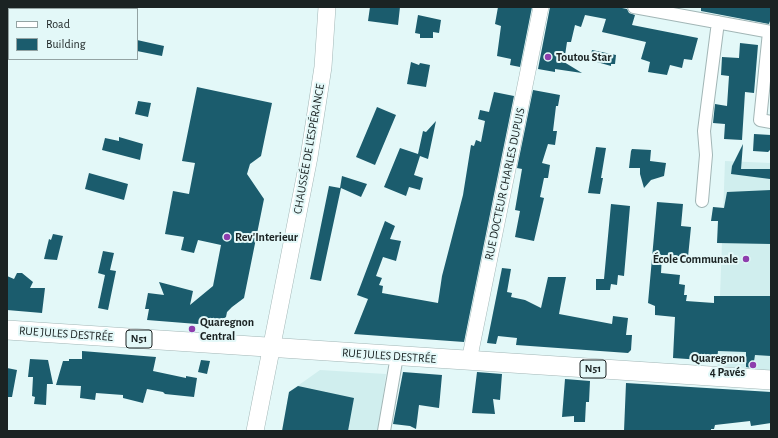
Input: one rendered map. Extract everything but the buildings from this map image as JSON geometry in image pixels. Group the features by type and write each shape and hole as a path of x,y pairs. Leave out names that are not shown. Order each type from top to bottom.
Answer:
{"main road":[{"name":"CHAUSSÉE DE L'ESPÉRANCE","path":"255,431 316,119 323,67 327,7"},
{"name":"RUE JULES DESTRÉE","path":"7,330 771,380"}],"street":[{"name":"RUE DOCTEUR CHARLES DUPUIS","path":"469,361 541,7"},
{"path":"634,7 770,32 767,85 760,120 771,122"},
{"path":"702,201 706,155 704,131 718,22"},
{"path":"384,431 396,356"}],"shaded area":[{"name":"École Communale","path":"725,161 771,163 771,380 717,377"},
{"path":"320,370 386,374 378,431 282,431 289,392"}],"place":[{"name":"Toutou Star","path":"548,57"},
{"name":"Rev'Interieur","path":"227,237"},
{"name":"École Communale","path":"746,259"},
{"name":"Quaregnon Central","path":"192,329"},
{"name":"Quaregnon 4 Pavés","path":"753,365"}]}
